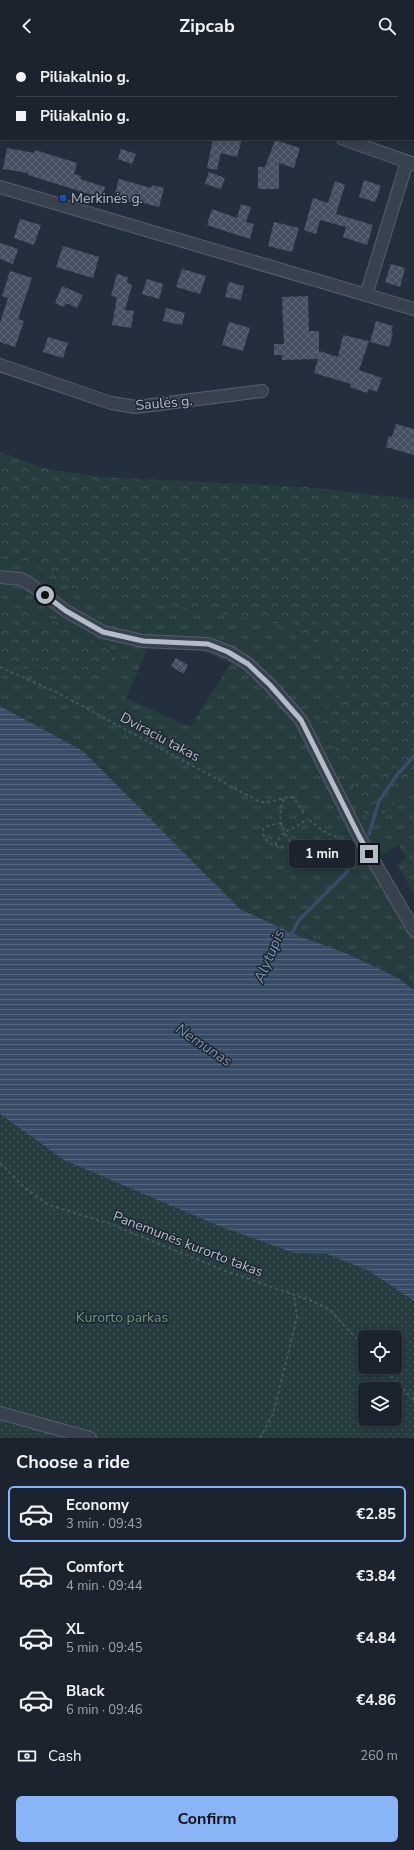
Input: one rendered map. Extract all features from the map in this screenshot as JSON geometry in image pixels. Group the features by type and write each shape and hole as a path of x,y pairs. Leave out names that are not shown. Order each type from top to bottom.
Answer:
{"street":[{"path":"350,140 371,143 411,163 366,295"},
{"path":"0,187 414,309"},
{"name":"Saulės g.","path":"0,365 112,403 136,407 262,391"},
{"path":"0,577 21,579 66,611 103,632 143,641 208,644 228,652 248,664 270,685 301,720 359,836 414,930"},
{"path":"0,1413 90,1438"}],"path":[{"name":"Dviraciu takas","path":"0,667 58,693 258,801 270,803 285,798"},
{"path":"305,815 294,798 289,796 285,798 280,807 281,823 284,831 292,846 300,851 309,849"},
{"path":"275,845 284,831 299,826 308,819 325,832 352,844"},
{"path":"281,823 267,826 263,829 262,835 268,842 275,845 285,847 292,846"},
{"name":"Panemunės kurorto takas","path":"0,1163 24,1187 48,1205 108,1223 226,1271 312,1301 330,1310 358,1340"},
{"path":"260,1438 273,1414 297,1316 294,1295"},
{"path":"390,1374 414,1400"}],"green space":[{"path":"0,452 47,469 100,477 305,487 414,499 414,779 380,818 367,818 319,715 337,700 347,684 344,672 324,645 273,623 197,609 140,602 99,600 76,591 61,579 34,564 0,554"},
{"path":"0,554 34,564 61,579 76,591 99,600 140,602 197,609 273,623 324,645 344,672 347,684 337,700 319,715 380,818 414,779 414,894 397,865 407,859 399,845 379,856 414,915 414,990 398,978 348,954 291,933 240,909 83,751 0,706 0,665 68,676 118,664 113,650 54,621 0,602","holes":["148,648 195,648 231,663 190,727 126,698"]},
{"path":"0,602 54,621 113,651 118,664 110,682 0,665"},
{"name":"Kurorto parkas","path":"0,1114 64,1160 219,1226 294,1253 327,1254 369,1271 414,1301 414,1438 0,1438"}],"water":[{"name":"Nemunas","path":"0,706 83,751 240,909 291,933 348,954 398,978 414,990 414,1301 369,1271 327,1254 294,1253 219,1226 64,1160 0,1114"}],"building":[{"path":"213,140 242,140 237,157 221,153 217,170 207,168"},
{"path":"275,140 300,148 294,168 279,163 279,189 258,189 258,167 265,167"},
{"path":"7,148 34,153 35,150 77,163 74,174 81,176 80,179 105,187 102,198 28,175 28,173 3,169"},
{"path":"121,149 136,154 132,164 118,159"},
{"path":"209,172 225,178 221,189 205,184"},
{"path":"119,179 151,188 152,185 164,188 159,207 114,198"},
{"path":"364,180 381,186 375,202 359,197"},
{"path":"335,181 345,185 336,214 373,225 367,245 343,237 346,227 320,220 316,234 304,230 313,198 328,203"},
{"path":"241,204 251,207 246,222 254,224 250,239 207,225 212,209 237,218"},
{"path":"20,219 41,225 34,245 14,238"},
{"path":"274,222 299,228 292,252 268,246"},
{"path":"0,243 18,249 13,264 0,259"},
{"path":"63,246 99,257 93,278 56,267"},
{"path":"391,264 405,268 400,287 385,282"},
{"path":"182,269 206,276 200,294 176,287"},
{"path":"10,271 32,278 18,319 24,321 15,347 0,342 0,323 8,298 2,296"},
{"path":"117,274 128,277 127,283 132,285 125,310 134,311 131,328 112,325 117,297 111,296"},
{"path":"147,279 163,284 159,299 142,294"},
{"path":"229,282 244,286 241,300 225,297"},
{"path":"62,286 83,295 77,308 66,303 64,307 55,303"},
{"path":"308,296 309,331 319,331 319,351 338,357 343,335 369,341 359,370 382,378 377,392 369,389 367,393 350,387 351,384 314,373 318,359 282,360 282,355 274,355 274,344 284,344 282,297"},
{"path":"166,308 185,313 182,325 163,321"},
{"path":"376,321 393,326 391,332 393,333 389,347 370,342"},
{"path":"229,322 250,328 243,351 222,345"},
{"path":"48,337 68,343 63,358 43,352"},
{"path":"396,424 414,429 414,455 386,447 389,436 392,437"},
{"path":"176,658 188,665 184,674 171,666"}],"waterway":[{"name":"Alytupis","path":"369,834 379,801 397,775 414,756"},
{"name":"Alytupis","path":"290,937 299,920 348,871"}],"place":[{"name":"Merkinės g.","path":"63,198"}],"route":[{"path":"45,595 66,611 103,632 143,641 208,644 228,652 248,664 289,705 301,720 369,854"}]}
